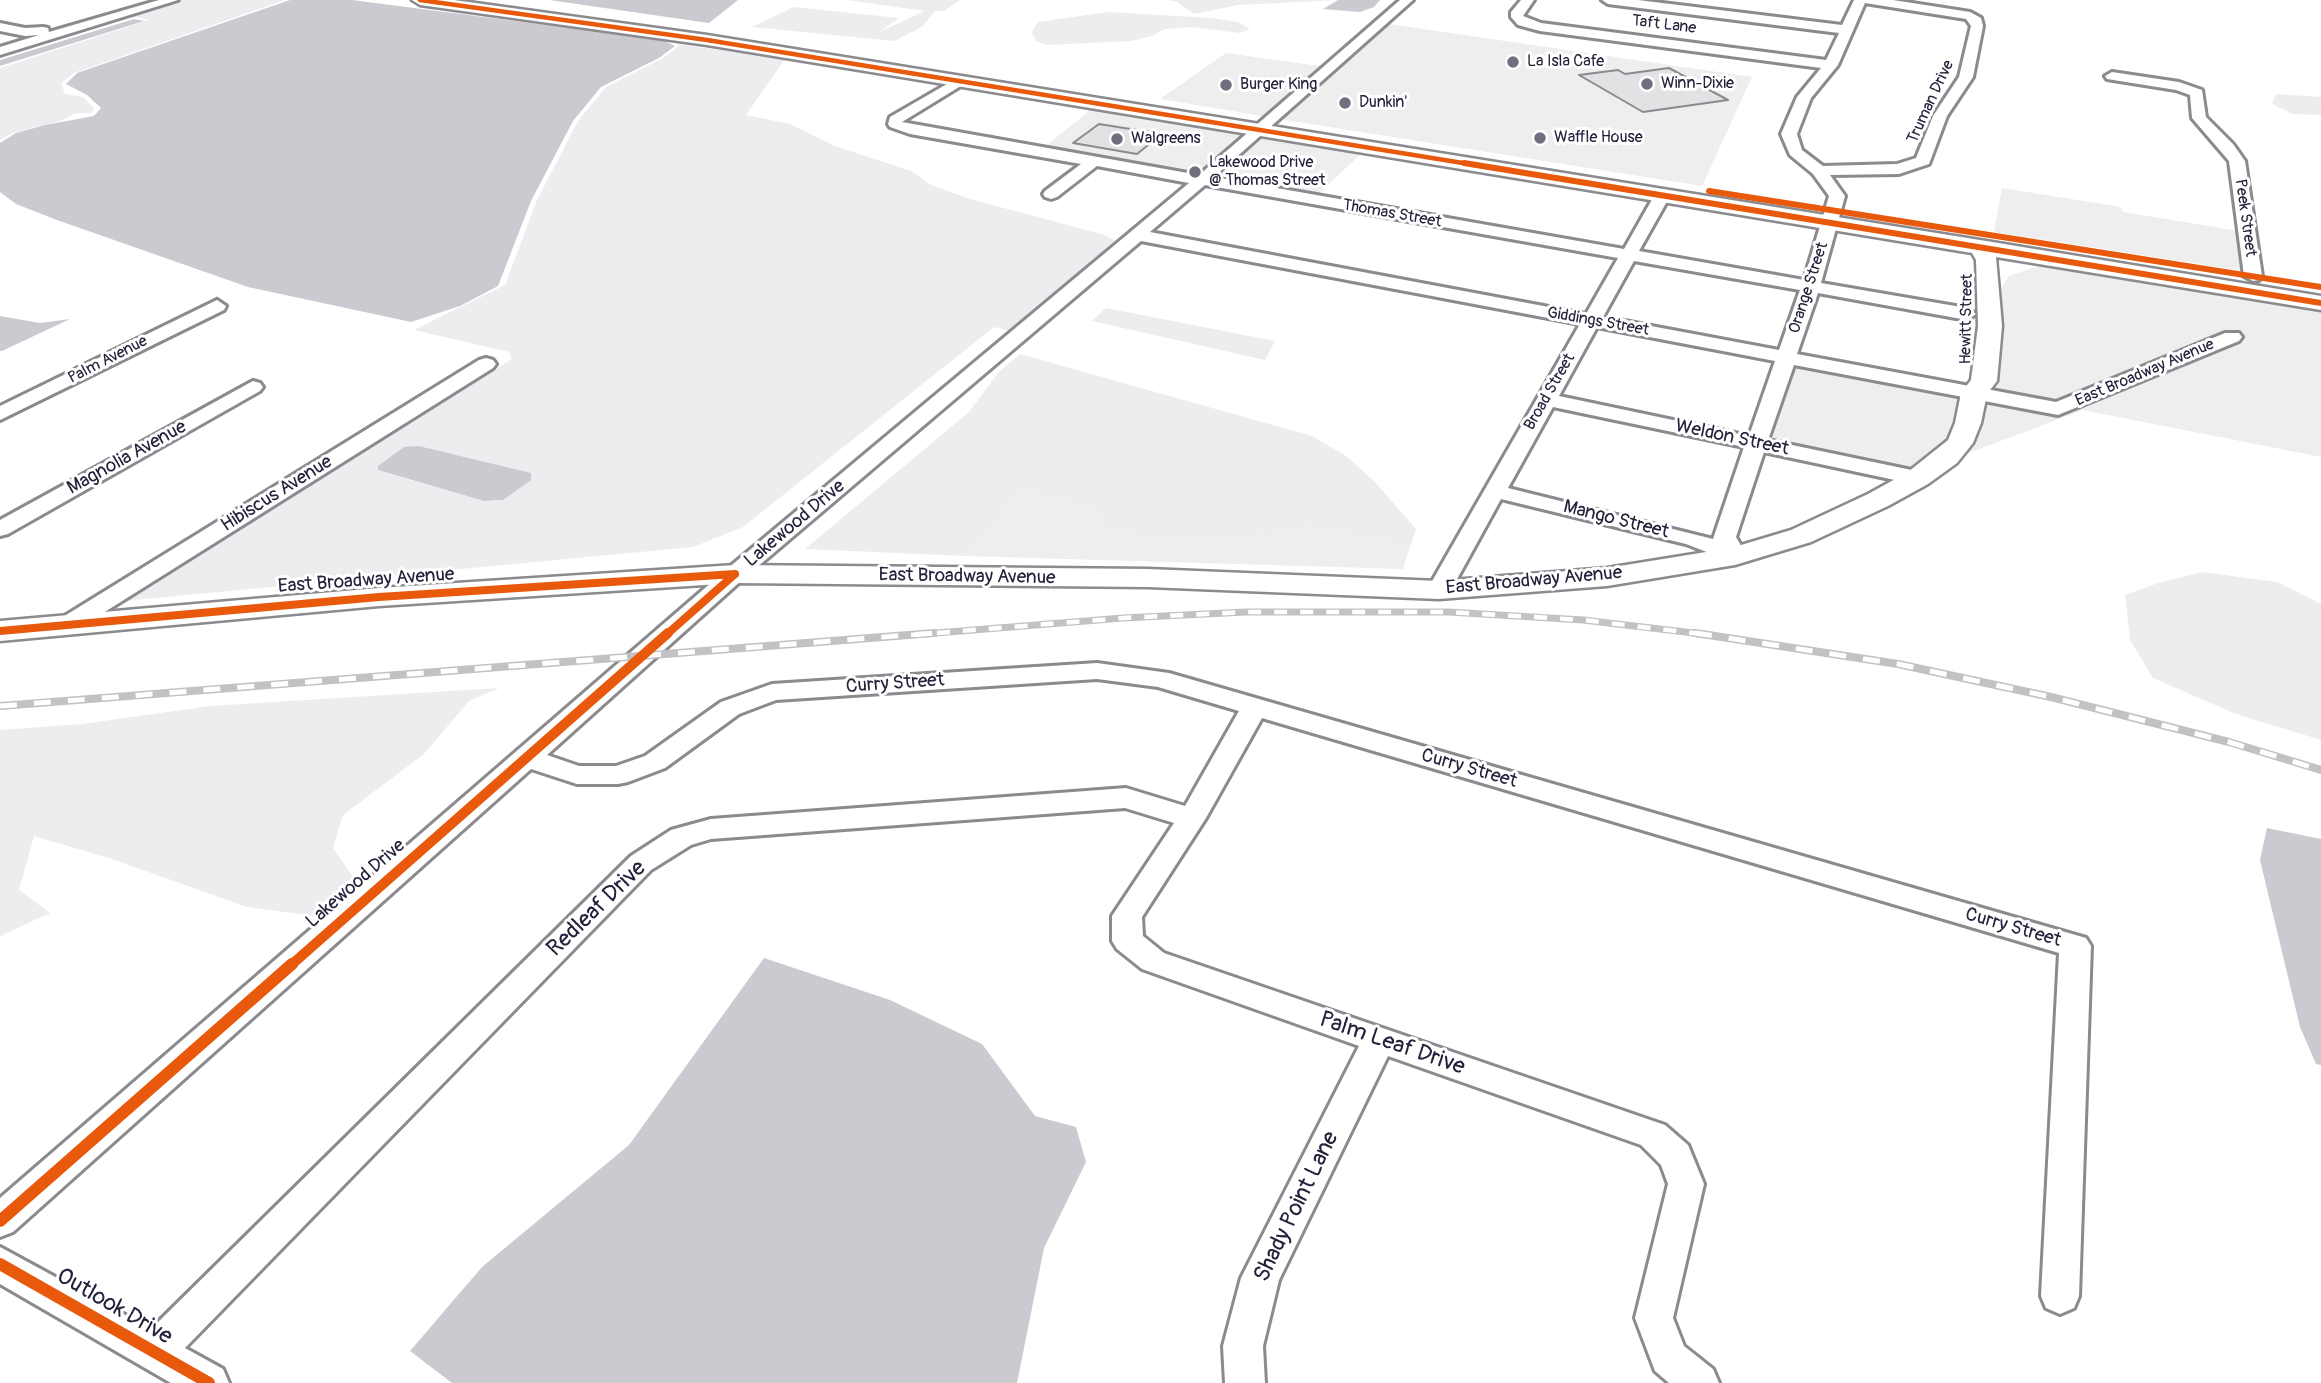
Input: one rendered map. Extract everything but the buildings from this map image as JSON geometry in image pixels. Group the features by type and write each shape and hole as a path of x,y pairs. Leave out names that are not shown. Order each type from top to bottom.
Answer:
{"main road":[{"path":"420,0 575,20 796,55 820,54 1045,90 1084,92 1662,196 1831,217"},
{"path":"485,0 695,29 962,77 2321,297"},
{"path":"1981,240 2057,260 2258,285 2321,287"},
{"name":"Hewitt Street","path":"1918,478 1947,457 1959,443 1968,423 1974,393 1984,381 1990,326 1987,260 1981,240"},
{"name":"Hewitt Street","path":"1974,393 1966,380 1969,258 1981,240"},
{"path":"1989,294 2002,274 2019,266 2057,260"},
{"path":"2258,285 2321,303"},
{"name":"East Broadway Avenue","path":"0,631 379,597 735,574 1148,578 1439,590 1607,577 1735,556 1801,536 1918,478"}],"street":[{"path":"0,51 156,0"},
{"path":"0,27 25,32 77,29 172,0"},
{"name":"Lakewood Drive","path":"0,1221 735,574 1138,235 1407,0"},
{"name":"Taft Lane","path":"1528,0 1517,12 1517,17 1523,22 1540,27 1831,65"},
{"path":"1608,0 1847,30"},
{"path":"1831,217 1837,196 1819,171 1795,152 1789,134 1804,97 1831,65 1860,0"},
{"name":"Truman Drive","path":"1819,171 1899,169 1923,161 1940,116 1965,77 1978,26 1970,16 1869,0"},
{"path":"0,17 41,25 52,32"},
{"name":"Peek Street","path":"2112,76 2179,86 2197,93 2199,118 2228,147 2236,161 2258,285"},
{"name":"Thomas Street","path":"962,77 900,116 895,120 895,124 911,129 1967,314"},
{"path":"1051,194 1095,160"},
{"name":"Broad Street","path":"1439,590 1662,196"},
{"name":"Orange Street","path":"1735,556 1724,537 1811,286 1831,217"},
{"name":"Giddings Street","path":"1138,235 2058,409"},
{"name":"Palm Avenue","path":"0,414 217,306"},
{"name":"East Broadway Avenue","path":"2058,409 2232,337"},
{"name":"Hibiscus Avenue","path":"66,625 486,364"},
{"name":"Magnolia Avenue","path":"0,529 253,387"},
{"name":"Weldon Street","path":"1546,399 1918,478"},
{"name":"Mango Street","path":"1494,491 1694,539 1735,556"},
{"name":"Curry Street","path":"526,758 577,775 618,775 655,762 730,708 772,692 1097,671 1160,679 2075,946 2060,1296"},
{"name":"Palm Leaf Drive","path":"1255,706 1192,818 1126,916 1128,941 1153,961 1653,1135 1675,1156 1685,1184 1654,1318 1668,1358 1699,1383"},
{"name":"Redleaf Drive","path":"154,1353 642,863 681,837 711,829 1126,798 1192,818"},
{"name":"Shady Point Lane","path":"1245,1383 1243,1346 1260,1278 1379,1040"},
{"name":"Outlook Drive","path":"0,1264 209,1383"}],"shaded area":[{"path":"182,0 285,0 74,73 61,83 65,94 83,97 95,109 91,113 76,113 60,121 12,133 0,140 0,68 149,20 137,17 126,19 0,56"},
{"path":"290,0 352,0 662,40 675,46 659,58 601,87 573,121 531,201 498,286 460,306 411,322 248,287 57,220 16,204 0,192 0,143 16,133 94,116 101,108 87,95 66,84 77,73"},
{"path":"549,0 738,0 709,23"},
{"path":"847,0 960,0 944,11 935,11 922,27 894,41 752,27 794,7 899,18 879,32 925,11"},
{"path":"1167,0 1338,0 1238,5 1194,14 1177,2"},
{"path":"1338,0 1380,0 1374,7 1360,12 1323,9"},
{"path":"1108,12 1211,18 1238,22 1250,29 1240,33 1192,27 1165,29 1152,36 1131,41 1047,45 1036,41 1032,32 1038,22"},
{"path":"134,19 144,21 0,66 0,60"},
{"path":"1389,24 1752,77 1702,186 1279,119"},
{"path":"677,44 785,59 746,115 790,124 835,146 911,171 931,185 970,199 1105,235 1117,242 1111,251 1014,332 994,327 743,527 693,547 113,602 512,359 509,352 414,330 505,285 537,200 578,121 606,87 663,58 679,46","holes":["419,446 531,474 496,501 484,501 390,474"]},
{"path":"1226,53 1326,67 1268,117 1160,99"},
{"path":"2276,94 2321,97 2321,115 2293,114 2272,104"},
{"path":"1093,108 1248,134 1199,177 1042,149"},
{"path":"1259,136 1362,153 1315,197 1211,179"},
{"path":"2002,188 2121,207 2123,212 2239,231 2245,271 1994,232"},
{"path":"2041,265 2321,311 2321,457 2083,410 1958,457 1982,399 2066,415 2067,412 2243,338 2229,332 2054,404 1985,392 1997,295 2009,276"},
{"path":"1106,308 1275,341 1265,360 1092,321"},
{"path":"0,316 40,323 70,319 0,351"},
{"path":"1020,354 1312,436 1346,456 1374,481 1416,529 1410,547 1304,526 1291,533 1207,540 1110,533 1100,511 1021,490 966,556 805,549 969,412 998,373"},
{"path":"1793,361 1965,396 1951,441 1913,472 1769,440"},
{"path":"419,446 531,473 531,480 503,500 484,501 378,470 378,466 404,447"},
{"path":"1021,490 1101,511 1110,533 1207,540 1291,533 1304,526 1410,547 1403,569 966,556"},
{"path":"2202,572 2277,582 2321,604 2321,740 2236,714 2153,678 2130,640 2125,595"},
{"path":"499,688 469,701 424,754 343,815 333,848 358,884 315,916 247,907 109,858 34,836 19,890 50,913 0,936 0,730 82,724 210,706"},
{"path":"2267,828 2321,839 2321,1065 2316,1064 2300,1027 2260,860"},
{"path":"764,958 890,1000 982,1044 1035,1116 1076,1127 1086,1162 1044,1248 1017,1383 452,1383 410,1351 482,1267 629,1145"}],"railway":[{"path":"911,635 1123,618 1246,612 1449,612 1583,620 1699,634"},
{"path":"0,706 934,633"},
{"path":"1699,634 1711,635"},
{"path":"1699,634 1898,664 2051,697 2229,742 2321,770"}],"cycle path":[{"path":"420,0 707,40 2321,303"},
{"path":"1709,191 2321,287"},
{"path":"0,631 379,597 735,574"},
{"path":"0,1221 735,574"},
{"path":"0,1264 209,1383"}],"place":[{"name":"La Isla Cafe","path":"1513,62"},
{"name":"Winn-Dixie","path":"1647,84"},
{"name":"Burger King","path":"1226,85"},
{"name":"Dunkin'","path":"1345,103"},
{"name":"Waffle House","path":"1540,138"},
{"name":"Walgreens","path":"1117,139"},
{"name":"Lakewood Drive @ Thomas Street","path":"1195,172"}]}
